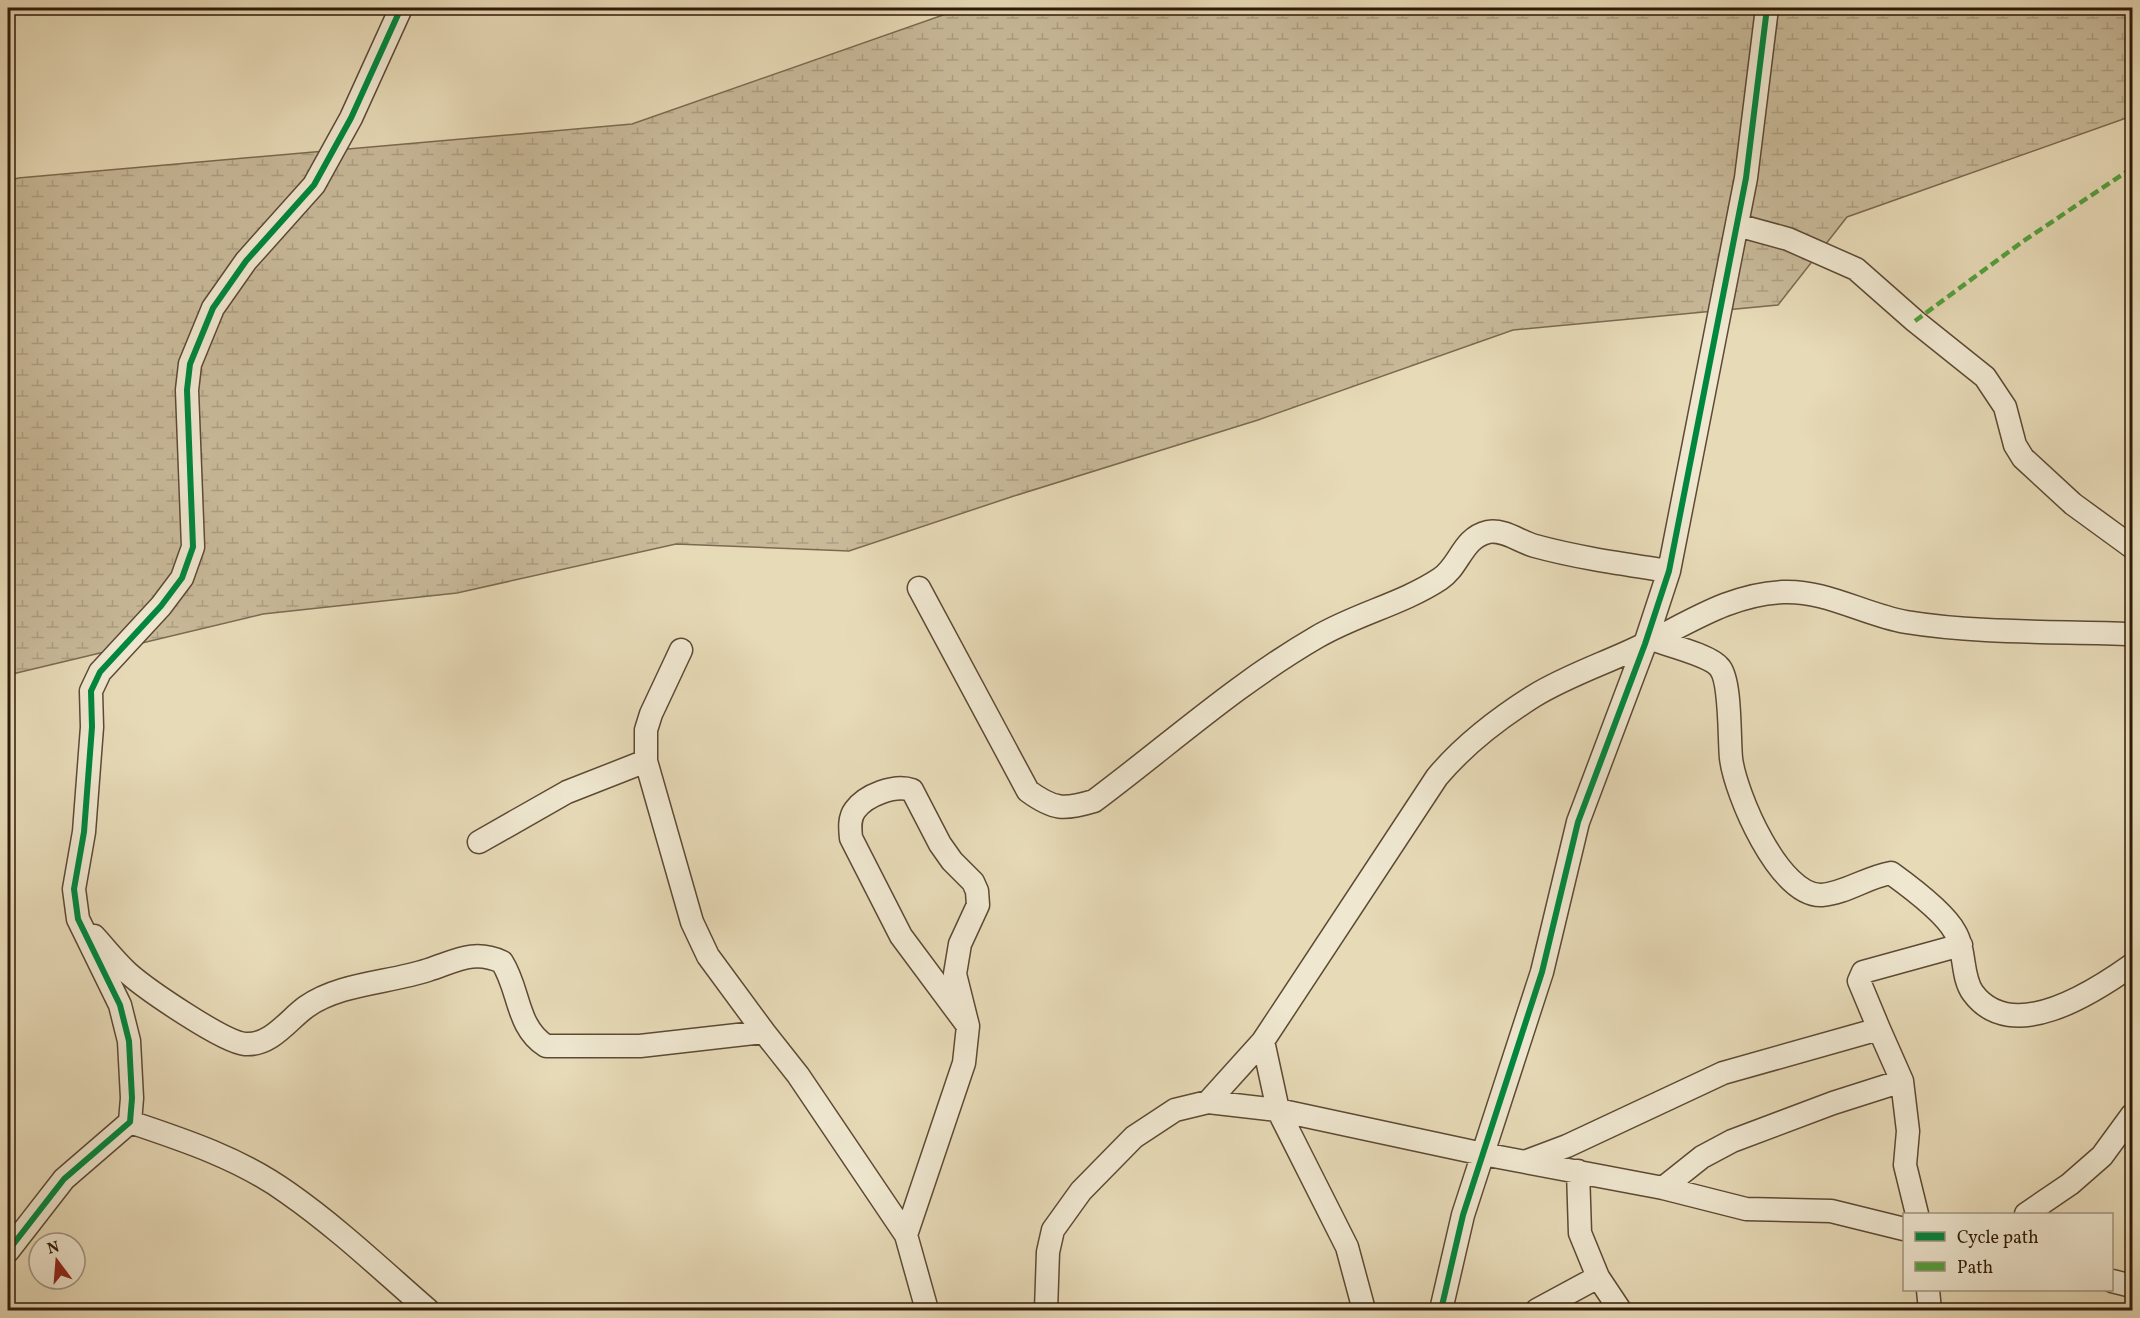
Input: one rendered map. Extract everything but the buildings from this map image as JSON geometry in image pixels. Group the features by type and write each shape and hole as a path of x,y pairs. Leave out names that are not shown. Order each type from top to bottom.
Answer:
{"street":[{"path":"8,1251 64,1179 130,1122 132,1098 129,1041 120,1005 78,919 74,889 84,832 92,727 91,692 100,672 161,606 182,578 193,547 187,390 190,364 219,299 246,261 314,185 351,118 401,8"},
{"path":"1441,1311 1463,1215 1542,972 1578,822 1649,642 1669,571 1746,178 1767,8"},
{"path":"1737,225 1788,239 1856,268 1915,321 1985,377 2006,407 2015,445 2024,458 2073,504 2133,547"},
{"path":"919,588 1028,791 1047,805 1070,808 1094,801 1249,679 1320,635 1398,601 1442,578 1464,548 1476,537 1489,532 1507,534 1528,545 1571,556 1669,571"},
{"path":"1208,1102 1263,1041 1437,777 1455,755 1534,696 1649,642 1706,611 1727,603 1784,592 1824,598 1905,622 1970,628 2133,634"},
{"path":"1649,642 1710,660 1719,665 1723,672 1729,712 1731,760 1746,809 1789,880 1807,892 1821,895 1852,887 1875,876 1891,873 1954,930 1961,945 1972,992 1987,1007 2007,1015 2036,1016 2107,982 2133,965"},
{"path":"681,650 651,714 646,730 646,761 692,922 708,956 798,1075 906,1235 927,1311"},
{"path":"479,842 567,792 646,761"},
{"path":"906,1235 964,1063 968,1026 955,974 960,944 978,905 977,891 940,844 912,790 903,787 893,788 870,799 855,810 850,823 851,838 901,936 968,1026"},
{"path":"78,919 128,973 156,994 224,1036 244,1044 260,1041 282,1029 307,1007 342,991 403,978 476,954 502,962 510,975 524,1022 532,1037 546,1046 640,1046 764,1032"},
{"path":"1917,1213 1905,1165 1908,1131 1902,1081 1859,981 1863,972 1961,945"},
{"path":"1526,1161 1567,1146 1724,1073 1879,1029"},
{"path":"1263,1041 1278,1110 1347,1247 1364,1311"},
{"path":"1663,1188 1702,1156 1732,1141 1823,1106 1902,1081"},
{"path":"1046,1311 1048,1252 1053,1230 1082,1191 1134,1137 1175,1110 1208,1102 1278,1110 1484,1154 1663,1188 1746,1209 1831,1211 1903,1229"},
{"path":"2029,1213 2070,1184 2102,1156 2133,1115"},
{"path":"130,1122 203,1146 286,1191 348,1239 428,1311"},
{"path":"1578,1171 1580,1233 1598,1277 1620,1311"},
{"path":"1537,1311 1598,1277"},
{"path":"2113,1281 2133,1286"},
{"path":"1928,1291 1930,1311"}],"green space":[{"path":"963,8 2132,8 2132,116 1847,217 1778,305 1513,330 1258,420 1014,496 849,551 676,544 457,593 263,614 8,675 8,182 18,178 632,124"}],"marked path":[{"path":"1915,321 2022,242 2132,168"}],"cycle path":[{"path":"8,1251 64,1179 130,1122 132,1098 129,1041 120,1005 78,919 74,889 84,832 92,727 91,691 100,672 161,606 182,578 193,547 187,390 190,364 213,308 246,261 314,185 351,118 401,8"},
{"path":"1441,1310 1463,1215 1542,972 1578,822 1645,644 1669,571 1746,178 1767,8"}]}
